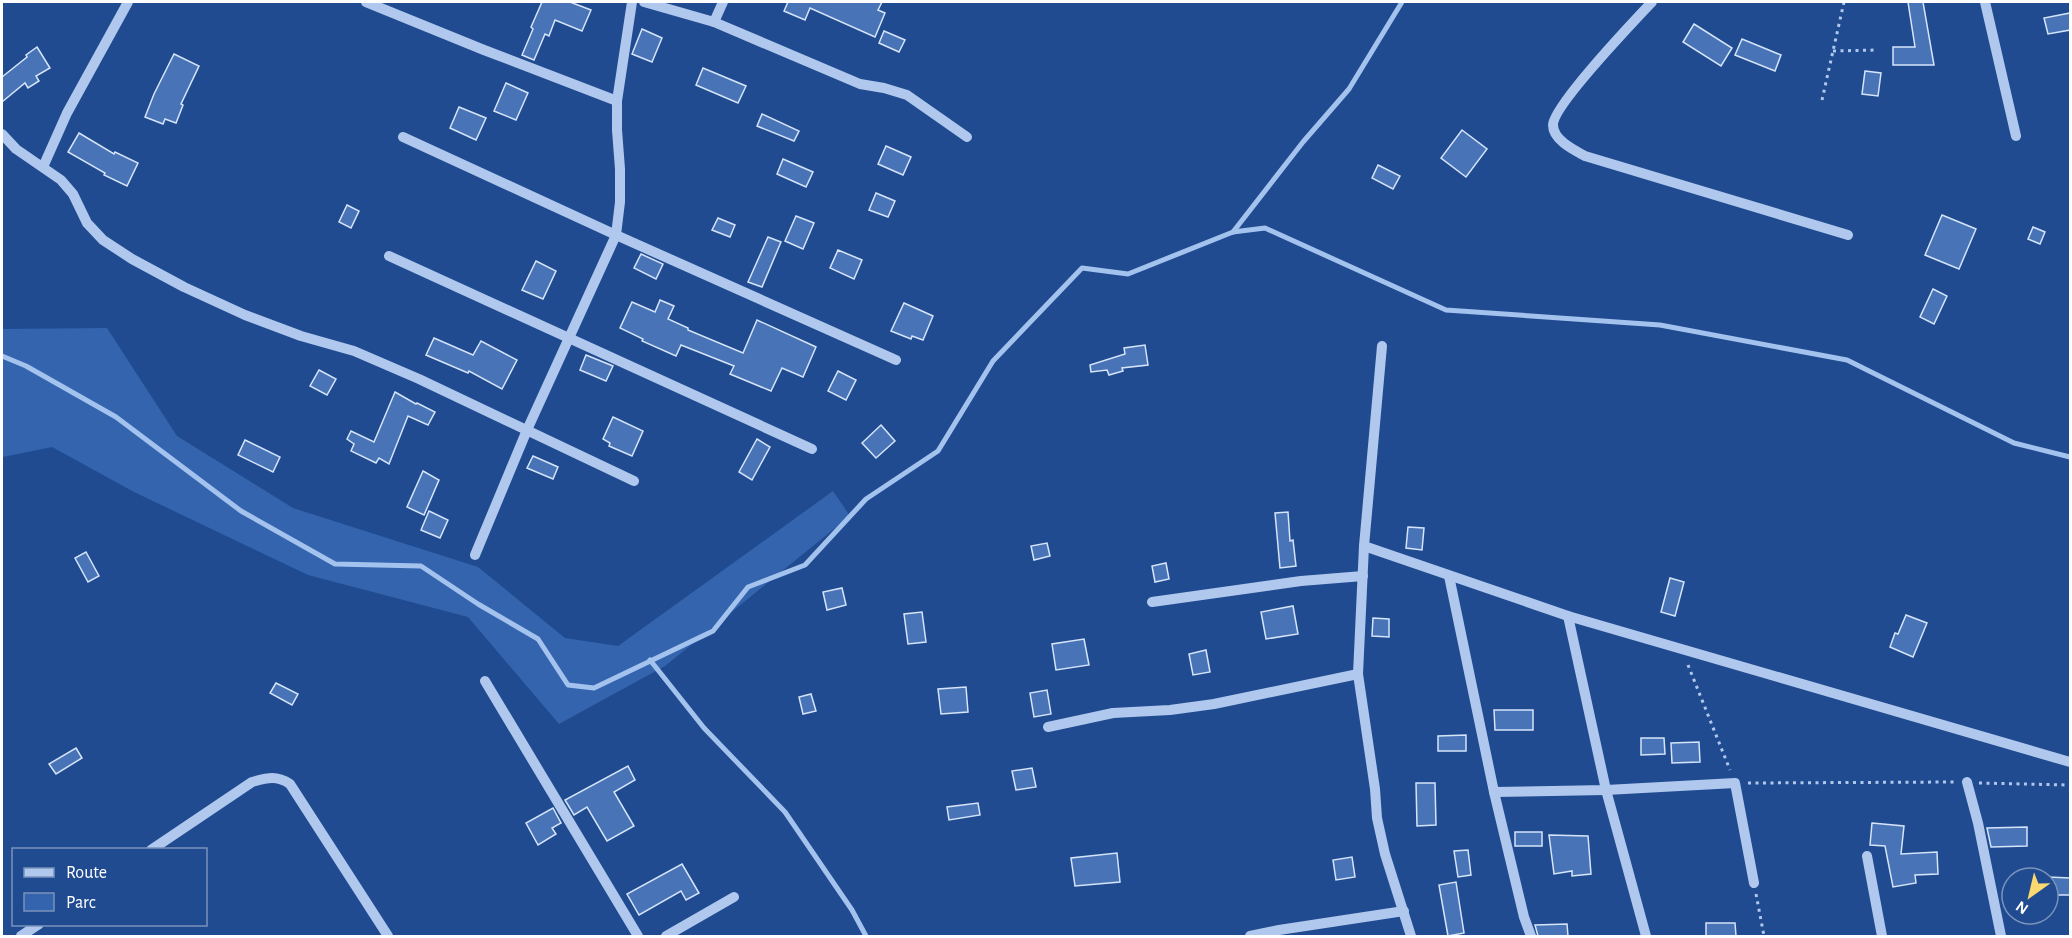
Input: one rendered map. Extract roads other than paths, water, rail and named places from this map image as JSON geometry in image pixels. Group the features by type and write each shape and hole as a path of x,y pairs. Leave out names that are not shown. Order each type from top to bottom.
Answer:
{"street":[{"path":"43,167 87,75 128,2"},
{"path":"366,2 617,101"},
{"path":"475,555 527,430 616,235 620,202 617,101 632,2"},
{"path":"644,2 714,22 860,84 885,88 907,95 967,137"},
{"path":"714,22 723,2"},
{"path":"1652,2 1584,78 1557,114 1553,125 1556,134 1569,148 1585,156 1848,235"},
{"path":"1985,2 2016,136"},
{"path":"2,134 16,149 61,180 73,194 87,223 103,240 132,259 184,287 245,315 301,336 354,351 419,379 634,481"},
{"path":"403,137 896,360"},
{"path":"389,256 812,448"},
{"path":"1382,346 1364,546 1358,674 1375,789 1377,818 1385,854 1411,936"},
{"path":"1364,546 1568,616 2070,762"},
{"path":"1152,602 1301,581 1363,576"},
{"path":"1449,576 1494,792 1524,917 1531,936"},
{"path":"1568,616 1606,790 1646,936"},
{"path":"1048,728 1113,713 1170,710 1214,704 1358,674"},
{"path":"485,681 638,936"},
{"path":"153,848 252,782 268,777 280,777 290,784 388,936"},
{"path":"1967,782 1978,823 2001,936"},
{"path":"1494,792 1606,790 1735,783 1754,883"},
{"path":"1867,856 1882,936"},
{"path":"666,936 734,897"},
{"path":"1250,936 1404,911"},
{"path":"21,936 36,926"}],"waterway":[{"path":"1233,232 1303,142 1349,89 1402,2"},
{"path":"2,356 26,366 116,417 241,511 335,564 421,566 478,604 538,639 568,685 594,688 713,631 748,587 805,565 866,499 938,451 993,361 1082,268 1128,274 1233,232 1265,228 1446,310 1660,325 1847,360 2014,443 2070,457"},
{"path":"650,660 704,728 785,812 852,910 866,936"}]}
